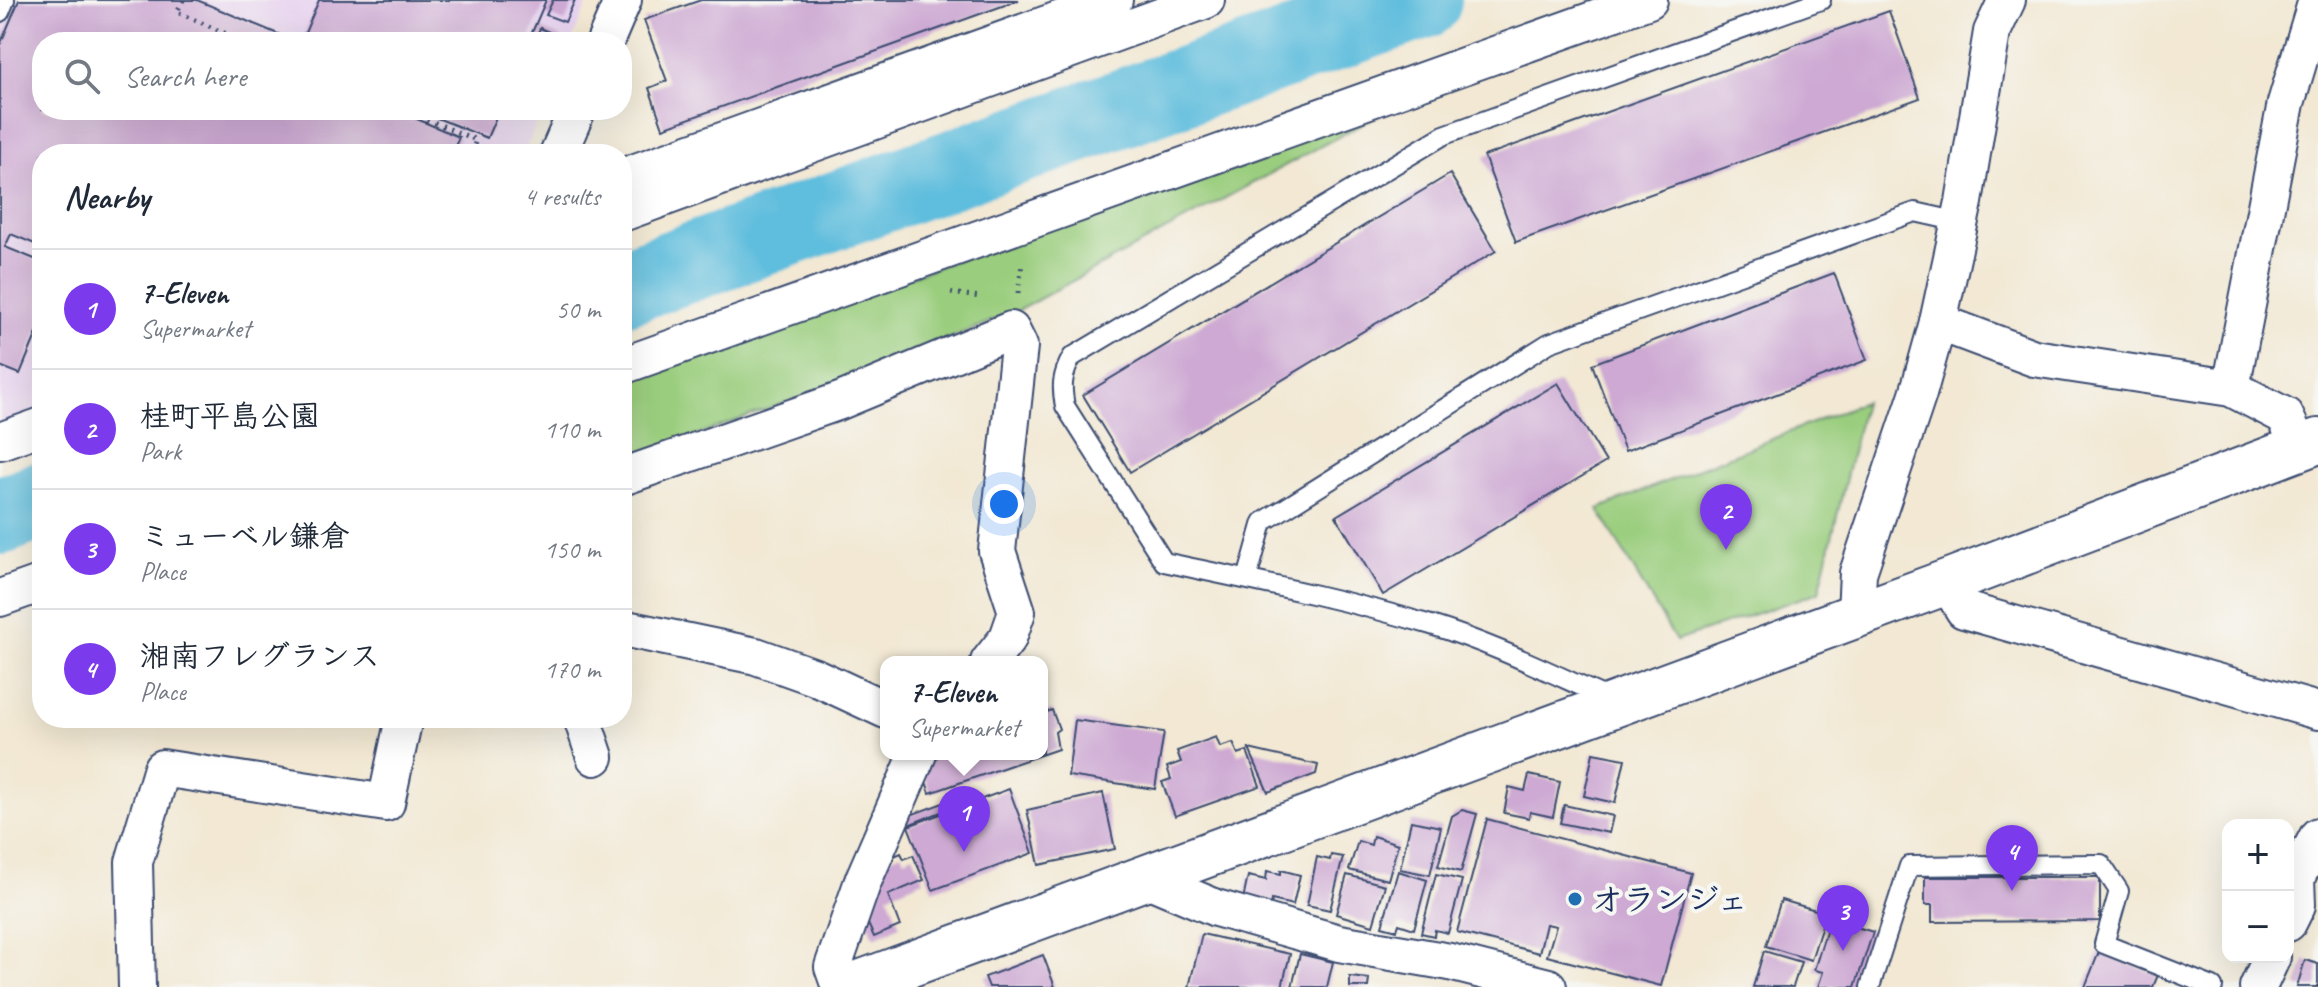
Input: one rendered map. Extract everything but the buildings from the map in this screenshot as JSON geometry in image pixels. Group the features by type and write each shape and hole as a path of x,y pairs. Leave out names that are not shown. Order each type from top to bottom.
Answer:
{"street":[{"path":"609,32 623,0"},
{"path":"632,173 1114,0"},
{"path":"632,209 1206,0"},
{"path":"632,362 1649,0"},
{"path":"2231,388 2286,103 2317,0"},
{"path":"1856,613 1858,573 1918,394 1938,322 1960,222 1998,4"},
{"path":"562,144 573,120"},
{"path":"915,760 868,869 833,967 864,984 1856,613 1947,582 2309,444 2285,416 2231,388 2034,358 1938,322"},
{"path":"632,470 710,449 840,401 1011,330 1019,346 997,551 1017,612 1008,638 994,656"},
{"path":"0,441 32,430"},
{"path":"1947,582 1964,610 2318,711"},
{"path":"0,598 32,587"},
{"path":"632,630 756,656 815,677 880,707"},
{"path":"137,987 134,862 162,768 386,803 402,728"},
{"path":"585,728 595,757"},
{"path":"2294,911 2297,905 2296,878 2318,836"},
{"path":"1145,878 1216,908 1339,943 1450,962 1548,987"},
{"path":"2258,987 2269,963"}],"lane":[{"path":"0,12 5,0"},
{"path":"1618,703 1498,650 1432,626 1247,579 1164,562 1065,406 1061,386 1065,370 1072,357 1444,135 1821,0"},
{"path":"1247,579 1263,522 1549,343 1915,212 1960,222"},
{"path":"1870,987 1909,866 2101,864 2119,891 2104,944 2213,987"}],"path":[{"path":"183,0 177,12 222,32"},
{"path":"429,120 476,140 475,144"},
{"path":"1011,330 1022,270 1019,225"},
{"path":"922,259 928,275 943,290 1003,302 1011,330"}],"shaded area":[{"path":"0,0 589,0 575,32 32,32 32,120 538,120 528,144 32,144 32,419 0,430"}],"green space":[{"path":"1404,101 1019,310 836,384 632,459 632,375"},
{"path":"1864,402 1819,592 1676,641 1598,509"}],"waterway":[{"path":"632,283 1423,0"},
{"path":"0,516 32,504"}],"place":[{"name":"桂町平島公園","path":"1726,550"},
{"name":"7-Eleven","path":"964,852"},
{"name":"湘南フレグランス","path":"2012,891"},
{"name":"オランジェ","path":"1575,899"},
{"name":"ミューベル鎌倉","path":"1843,951"}]}
